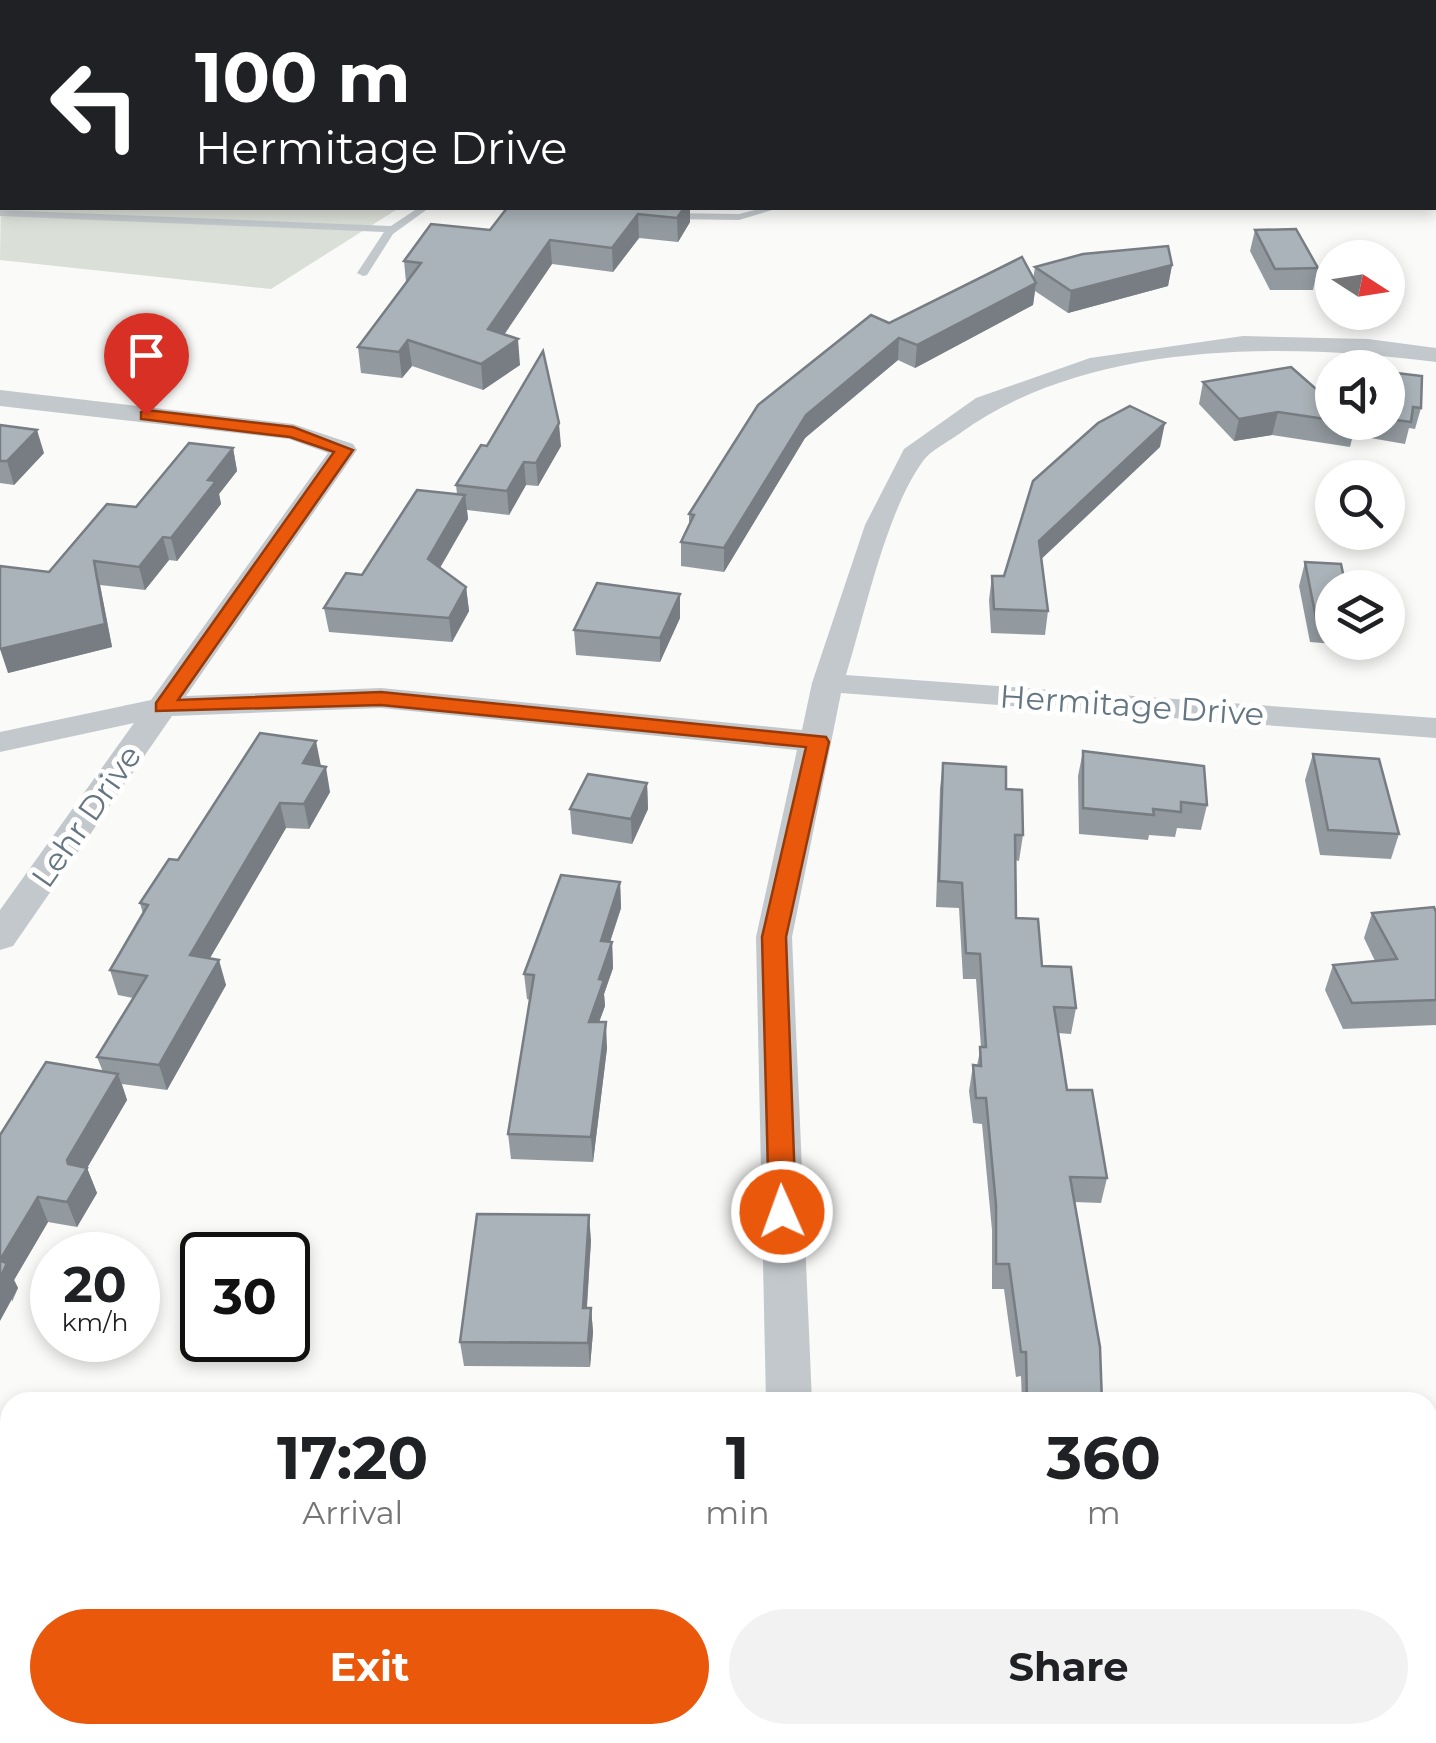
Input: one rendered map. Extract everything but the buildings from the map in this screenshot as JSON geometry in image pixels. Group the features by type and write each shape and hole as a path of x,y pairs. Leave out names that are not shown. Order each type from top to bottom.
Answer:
{"street":[{"path":"788,1392 774,937 828,683 879,524 912,455 985,403 1099,363 1243,343 1368,346 1436,355"},
{"name":"Lehr Drive","path":"0,398 293,432 344,450 0,937"},
{"name":"Hermitage Drive","path":"828,683 1436,728"},
{"path":"0,742 163,707 381,698 818,742"}],"lane":[{"path":"363,274 394,229 421,210"},
{"path":"660,216 739,217 766,210"},
{"path":"0,212 394,229"}],"shaded area":[{"path":"1,210 396,210 271,289 0,260"}],"route":[{"path":"146,415 293,432 344,450 163,707 381,698 818,742 774,937 782,1212"}]}
